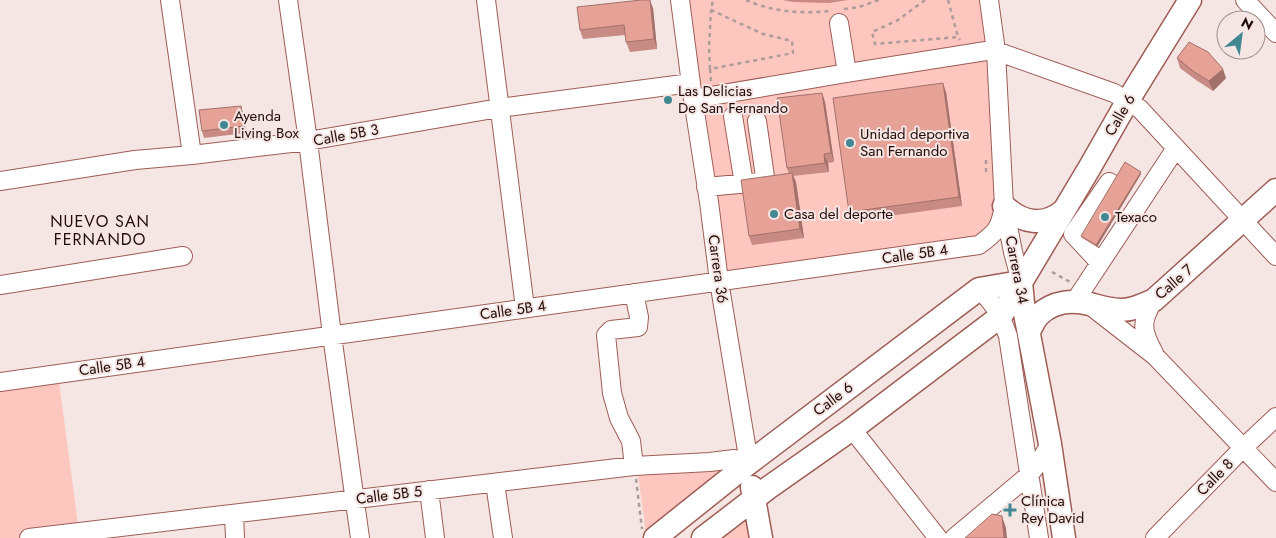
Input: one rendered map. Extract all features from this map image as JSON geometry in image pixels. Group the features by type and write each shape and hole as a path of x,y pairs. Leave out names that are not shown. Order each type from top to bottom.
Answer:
{"main road":[{"name":"Calle 6","path":"703,538 754,498 852,429 1001,316 1127,102 1190,0"},
{"name":"Calle 7","path":"1029,331 1039,315 1058,303 1083,298 1110,310 1131,310 1154,300 1276,190"},
{"path":"1004,206 1012,214 1033,221 1055,218 1064,211"},
{"name":"Calle 6","path":"655,538 749,463 979,289 1021,282"},
{"name":"Carrera 34","path":"1021,282 1023,303 1050,444 1064,538"},
{"name":"Carrera 36","path":"749,463 760,538"}],"street":[{"path":"170,0 192,155"},
{"path":"288,0 360,538"},
{"path":"486,0 525,308"},
{"name":"Carrera 36","path":"680,0 706,188 710,202 719,281 749,463"},
{"name":"Carrera 34","path":"989,0 996,51 1004,206 1021,282"},
{"path":"1245,0 1276,33"},
{"path":"838,23 847,73"},
{"path":"996,51 1114,93 1140,109 1276,256"},
{"name":"Calle 5B 3","path":"0,181 135,160 308,141 500,108 692,91 847,73 996,51"},
{"path":"734,116 744,184"},
{"path":"706,188 762,182 765,176 758,121"},
{"path":"1176,148 1134,200 1083,298 1156,356 1276,482"},
{"path":"1090,167 1111,183 1073,234 1100,263"},
{"name":"Calle 5B 4","path":"0,382 979,245 997,231 1004,206"},
{"path":"0,284 183,256"},
{"name":"Carrera 34","path":"979,289 991,301 1001,316 1008,336 1039,538"},
{"path":"634,293 639,317 638,327 611,330 606,335 612,393 619,418 631,442 634,466"},
{"path":"1154,300 1146,313 1144,324 1146,335 1156,356"},
{"name":"Calle 8","path":"1155,538 1276,417"},
{"path":"852,429 938,538"},
{"path":"954,538 1029,475 1050,444"},
{"name":"Calle 5B 5","path":"29,538 634,466 734,459 749,463"},
{"path":"495,483 503,538"},
{"path":"429,490 435,538"},
{"path":"234,514 235,538"}],"path":[{"path":"712,85 709,48 711,10 714,0"},
{"path":"746,0 772,9 819,12 859,7 879,0"},
{"path":"925,0 898,20 872,32 875,44 958,36"},
{"path":"948,0 958,36 964,44"},
{"path":"710,69 793,53 792,41 763,34 711,10"},
{"path":"1052,272 1083,298"},
{"path":"634,466 643,538"}],"shaded area":[{"name":"Unidad deportiva San Fernando","path":"680,0 989,0 1004,206 991,236 719,281"},
{"path":"58,374 79,532 29,538 0,538 0,382"},
{"path":"726,463 729,470 646,533 637,468"},
{"path":"754,499 761,538 703,538"}],"building":[{"path":"650,0 654,39 626,42 624,25 580,30 577,7"},
{"path":"1189,42 1208,52 1223,69 1209,81 1177,58"},
{"path":"943,83 959,197 849,212 833,98"},
{"path":"822,93 831,153 824,154 825,163 787,168 777,98"},
{"path":"241,106 243,126 202,131 199,110"},
{"name":"Texaco","path":"1125,162 1141,172 1096,245 1081,236"},
{"name":"Casa del deporte","path":"792,173 800,229 749,236 741,180"},
{"path":"992,514 1002,516 1004,538 965,538"}],"place":[{"name":"Las Delicias De San Fernando","path":"668,100"},
{"name":"Ayenda Living Box","path":"224,125"},
{"name":"Unidad deportiva San Fernando","path":"850,143"},
{"name":"Casa del deporte","path":"774,214"},
{"name":"Texaco","path":"1105,217"},
{"name":"Clínica Rey David","path":"1010,510"}],"district":[{"name":"NUEVO SAN FERNANDO","path":"100,230"}]}
